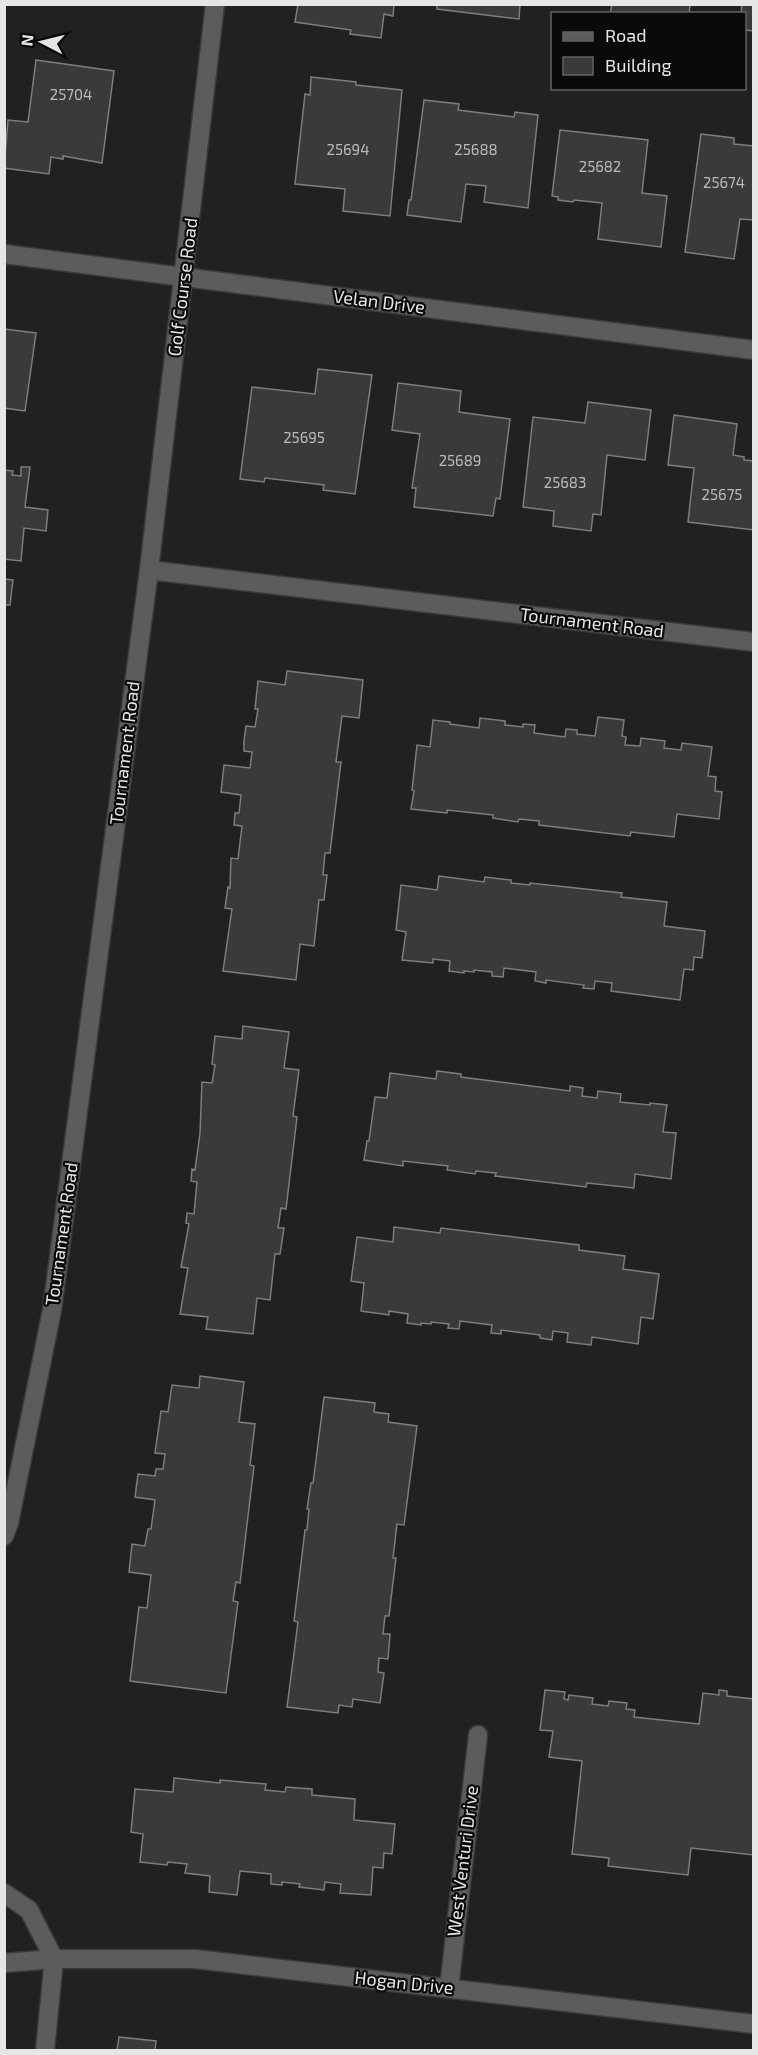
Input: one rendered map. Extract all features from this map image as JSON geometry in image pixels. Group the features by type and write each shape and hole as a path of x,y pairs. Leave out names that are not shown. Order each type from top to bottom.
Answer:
{"street":[{"name":"Golf Course Road","path":"149,570 185,278 215,4"},
{"name":"Velan Drive","path":"4,254 753,350"},
{"name":"Tournament Road","path":"4,1536 9,1523 52,1310 149,570 753,642"},
{"name":"West Venturi Drive","path":"449,1988 478,1735"},
{"path":"4,1893 29,1910 54,1959 45,2050"},
{"name":"Hogan Drive","path":"4,1963 54,1959 195,1959 753,2024"}],"building":[{"path":"298,4 394,4 393,16 384,14 381,38 350,34 351,30 295,22"},
{"path":"437,4 524,4 520,5 519,19 437,9"},
{"path":"612,4 690,4 689,12 610,12"},
{"path":"742,4 754,4 754,31 746,30 746,12 741,12"},
{"path":"36,60 114,71 102,163 63,156 63,159 51,157 49,174 4,168 8,120 28,122"},
{"path":"311,77 402,90 390,216 343,211 345,189 295,184 305,94 310,95"},
{"path":"424,100 459,104 458,110 514,117 515,112 538,115 528,208 484,202 486,186 466,184 461,222 407,215"},
{"path":"560,130 648,140 642,193 667,196 661,247 598,239 602,203 558,200 558,197 552,196"},
{"path":"701,134 734,138 734,144 754,146 754,220 740,219 734,259 685,252"},
{"path":"4,329 36,333 25,411 4,408"},
{"path":"318,369 372,375 355,494 323,490 324,485 265,478 264,482 240,479 252,387 315,394"},
{"path":"398,383 461,391 459,412 510,419 500,499 496,498 493,516 414,507 416,488 412,488 420,434 392,430"},
{"path":"588,402 651,410 645,460 607,455 601,515 593,514 591,531 553,526 554,511 523,507 533,417 585,423"},
{"path":"674,415 737,424 733,455 754,461 754,530 688,522 694,468 668,465"},
{"path":"21,467 30,467 25,507 48,510 46,531 24,528 21,561 4,559 4,470 13,471 12,475 21,476"},
{"path":"4,579 13,580 10,605 4,605"},
{"path":"287,671 363,680 359,718 342,716 336,762 341,762 330,853 325,853 323,875 327,875 324,900 319,900 314,946 300,944 296,980 223,971 232,909 225,908 228,887 230,888 231,858 238,859 242,826 234,825 235,813 239,813 241,795 221,792 224,765 250,768 252,752 244,751 244,741 246,726 255,727 258,709 255,709 258,681 285,685"},
{"path":"598,717 624,720 622,736 626,737 625,745 640,746 641,738 665,741 664,748 681,750 682,743 712,747 708,776 716,777 715,791 722,792 719,819 677,814 674,837 631,832 630,836 539,825 539,821 519,819 518,822 493,818 493,815 411,809 417,745 430,747 433,720 479,728 480,718 505,721 505,725 523,727 523,724 535,725 534,733 565,737 566,729 577,730 577,734 595,736"},
{"path":"439,876 484,882 485,877 511,880 511,883 622,893 621,897 667,902 664,926 705,931 702,958 694,957 693,970 684,969 680,1000 611,991 612,983 595,981 594,989 583,988 584,985 546,980 546,983 535,981 536,972 504,968 503,977 492,976 492,972 474,970 474,972 464,971 464,973 449,971 450,961 433,959 433,963 402,960 406,932 396,930 401,885 437,890"},
{"path":"243,1026 289,1032 284,1068 299,1070 293,1116 297,1117 286,1209 281,1208 278,1228 284,1228 280,1254 275,1254 270,1300 257,1298 253,1334 206,1329 208,1317 180,1314 188,1268 181,1267 189,1224 186,1223 187,1213 194,1214 197,1182 191,1181 192,1169 195,1170 200,1133 202,1082 212,1083 215,1065 212,1064 215,1036 242,1039"},
{"path":"437,1071 461,1074 461,1077 570,1091 570,1086 583,1088 582,1096 597,1098 598,1091 621,1094 620,1102 667,1105 663,1132 676,1133 671,1179 635,1174 634,1188 587,1183 586,1187 495,1176 496,1173 476,1171 475,1174 447,1170 448,1166 403,1161 403,1166 364,1160 375,1097 387,1098 390,1073 436,1079"},
{"path":"394,1227 440,1233 441,1228 579,1245 579,1250 625,1256 623,1269 659,1274 653,1319 641,1317 638,1344 592,1337 591,1345 567,1342 568,1333 553,1331 552,1340 540,1338 540,1335 501,1330 501,1334 491,1333 492,1325 460,1321 459,1329 448,1328 449,1324 407,1323 408,1314 389,1311 389,1315 361,1311 364,1283 351,1281 357,1237 393,1242"},
{"path":"200,1376 244,1382 239,1422 255,1424 250,1465 254,1466 240,1583 236,1582 233,1601 238,1602 226,1693 130,1681 139,1607 147,1608 151,1575 129,1572 132,1544 145,1546 148,1529 151,1529 155,1500 135,1497 138,1474 155,1476 156,1469 163,1469 165,1454 155,1453 161,1411 168,1412 172,1385 199,1388"},
{"path":"324,1397 375,1403 374,1412 389,1414 388,1422 417,1426 404,1525 397,1524 393,1558 396,1558 389,1616 385,1616 383,1634 390,1634 388,1659 379,1658 378,1672 384,1673 380,1703 353,1699 352,1707 339,1705 338,1713 287,1707 298,1622 294,1621 305,1530 307,1530 309,1509 307,1509 311,1483 313,1483"},
{"path":"545,1690 565,1692 564,1699 568,1700 569,1695 593,1698 592,1704 608,1706 609,1701 627,1703 626,1709 635,1710 634,1717 699,1724 703,1693 719,1695 719,1690 727,1691 727,1696 754,1699 754,1855 691,1848 688,1875 608,1866 609,1858 572,1854 582,1761 549,1757 553,1731 540,1730"},
{"path":"174,1778 220,1783 220,1780 266,1784 265,1790 285,1792 286,1787 312,1789 312,1795 355,1799 354,1820 395,1824 392,1854 384,1853 383,1868 373,1867 371,1895 340,1893 341,1884 325,1882 324,1890 299,1887 300,1884 282,1882 282,1885 271,1884 271,1874 240,1871 237,1895 209,1892 210,1876 185,1873 187,1864 168,1862 167,1865 140,1862 143,1834 131,1832 135,1789 173,1792"},
{"path":"119,2037 156,2041 155,2050 117,2050"}]}
